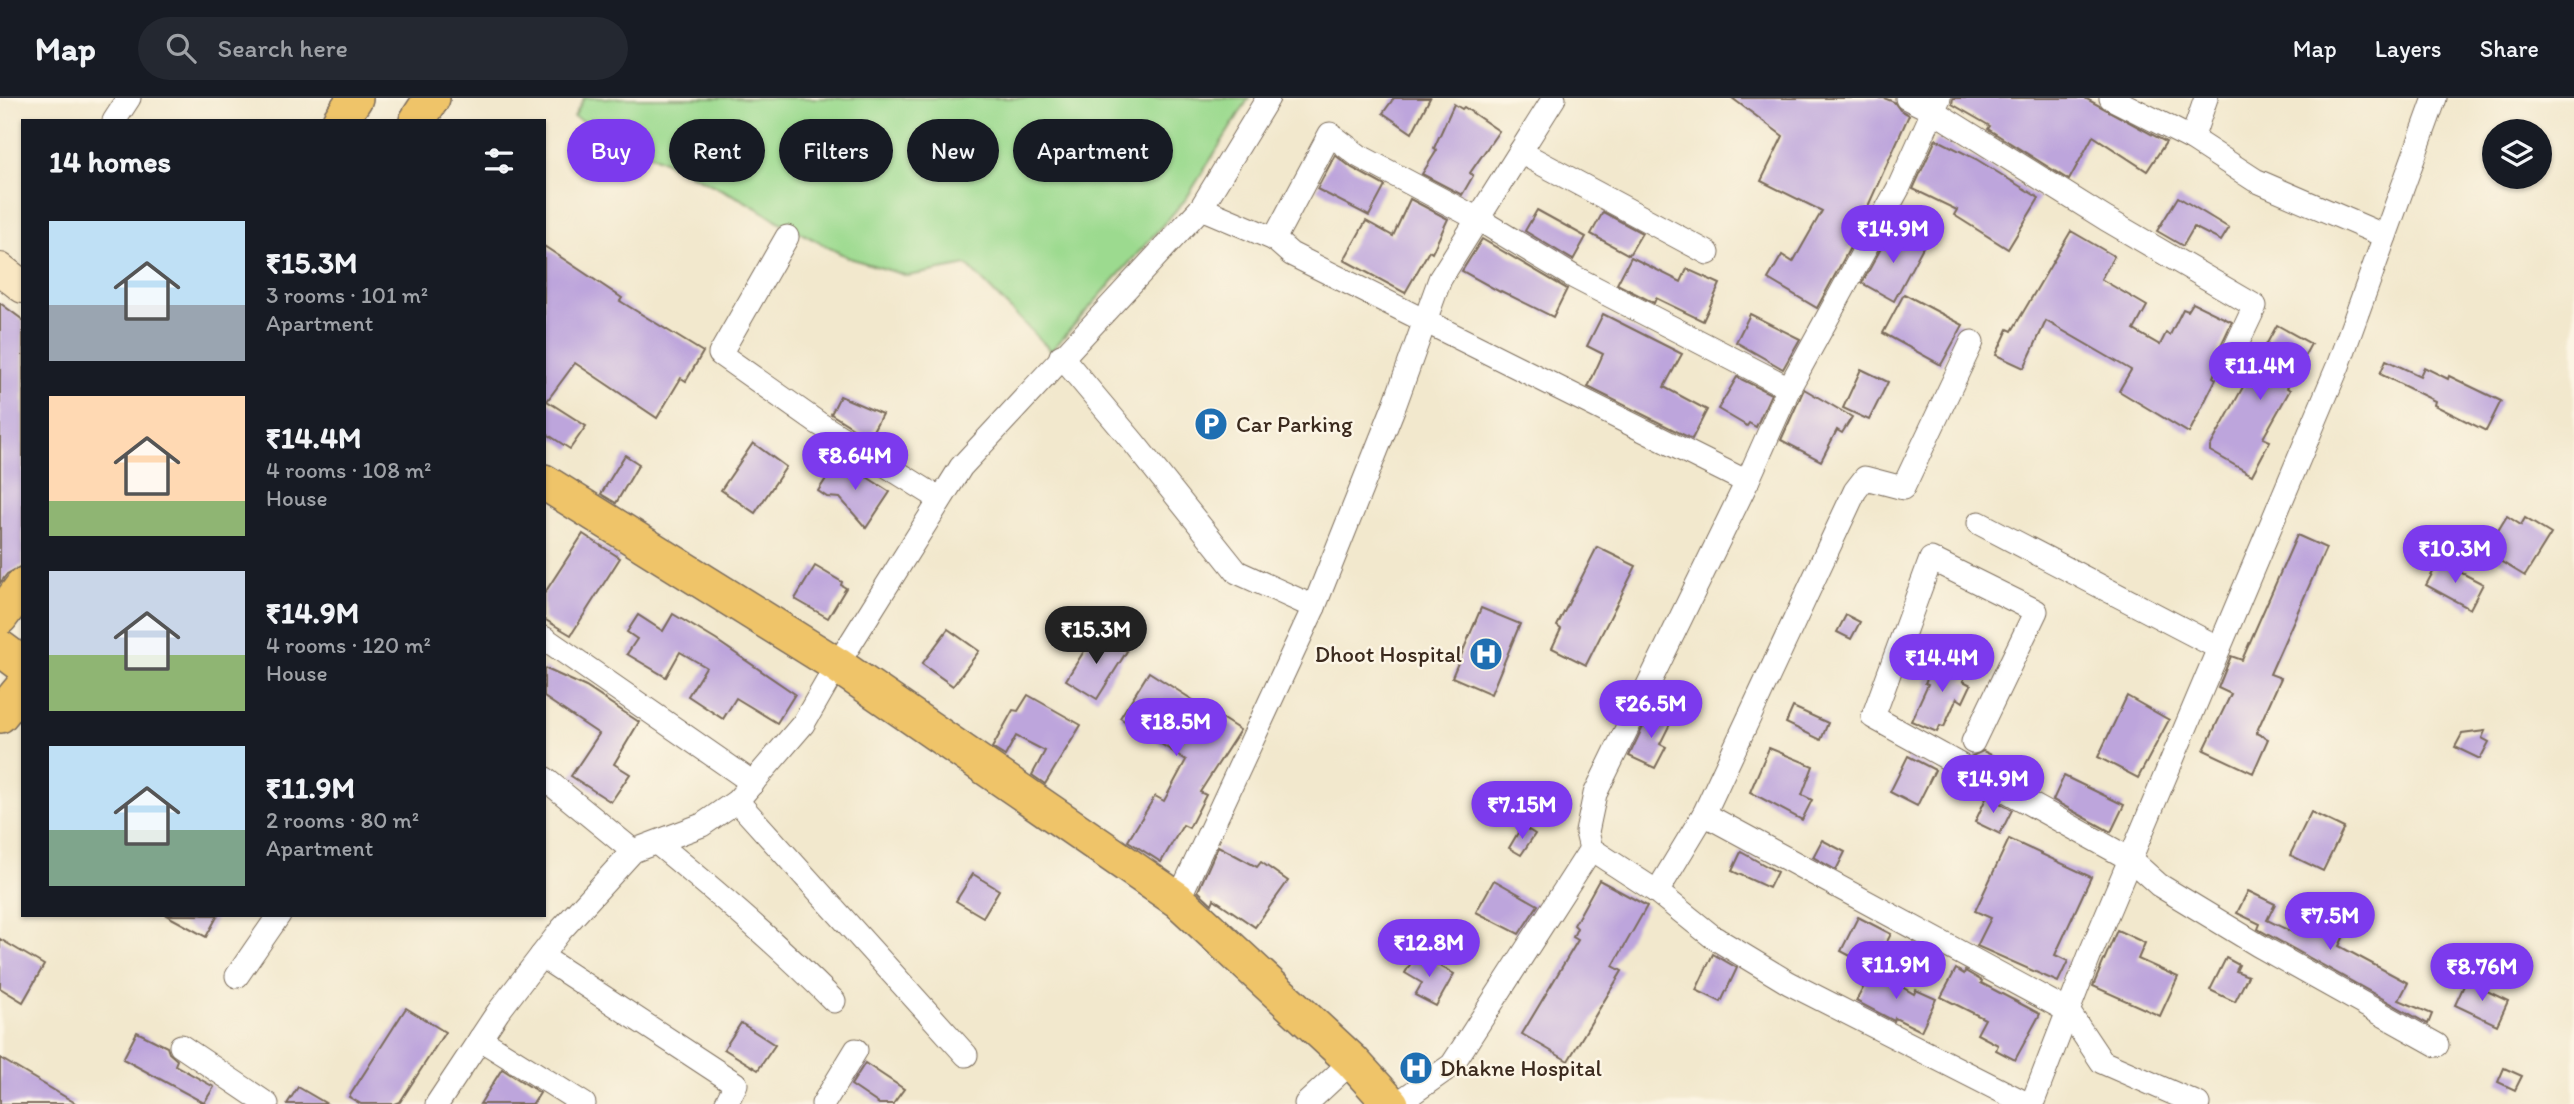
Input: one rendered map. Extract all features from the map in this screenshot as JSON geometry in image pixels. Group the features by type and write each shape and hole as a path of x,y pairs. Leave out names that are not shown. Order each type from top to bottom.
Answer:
{"main road":[{"path":"341,119 355,98"},
{"path":"418,119 432,98"},
{"path":"546,483 837,665 1178,900 1352,1060 1391,1104"},
{"path":"0,617 21,589"},
{"path":"0,648 21,664"},
{"path":"0,715 21,689"}],"street":[{"path":"115,119 129,98"},
{"path":"437,1104 480,1038 561,930 634,851 702,825 737,801 803,724 961,467 1201,208 1268,98"},
{"path":"1178,900 1314,607 1395,404 1440,279 1554,98"},
{"path":"1907,98 1936,104 2106,219 2255,306 2229,361"},
{"path":"2111,98 2192,139 2255,180 2385,236"},
{"path":"2192,139 2206,98"},
{"path":"2032,1104 2130,859 2338,366 2435,98"},
{"path":"1936,104 1899,187 1789,388 1747,482 1595,794 1587,832 1591,849 1657,892 1713,937 1789,983 2027,1104"},
{"path":"1274,239 1330,134 1359,156 1478,219 1574,277 1789,388"},
{"path":"1520,152 1708,253"},
{"path":"1201,208 1274,239 1291,254 1747,482"},
{"path":"787,237 720,354 818,423 940,499"},
{"path":"1657,892 1704,814 1855,491 1865,478 1903,488 1972,342"},
{"path":"1061,356 1237,572 1314,607"},
{"path":"1979,523 2219,648"},
{"path":"1973,742 2036,611 1931,559 1873,717 2130,859 2159,885 2214,919 2437,1045"},
{"path":"546,639 753,783"},
{"path":"546,780 634,851"},
{"path":"737,801 966,1055"},
{"path":"1704,814 2068,1011 2102,1062 2198,1104"},
{"path":"657,843 738,909 834,1001"},
{"path":"1397,1104 1452,1065 1591,849"},
{"path":"237,976 278,917"},
{"path":"541,956 736,1084 726,1104"},
{"path":"480,1038 584,1104"},
{"path":"181,1046 267,1104"},
{"path":"823,1104 856,1051"},
{"path":"1306,1104 1352,1060"}],"green space":[{"path":"584,98 1249,98 1186,199 1051,351 967,265 908,276 849,258 706,182 765,182 765,119 669,119 669,164 655,157 655,119 574,117"}],"building":[{"path":"1394,98 1430,98 1412,133 1383,113"},
{"path":"1732,98 1884,98 1894,102 1900,110 1909,115 1864,215 1864,222 1817,308 1768,279 1782,255 1793,262 1822,211 1761,181 1783,136"},
{"path":"1953,98 2085,98 2166,142 2147,171 2093,136 2069,180 1988,129 1990,126 1952,104"},
{"path":"1454,104 1462,109 1464,107 1499,131 1470,173 1473,176 1462,195 1422,174 1437,150 1434,148"},
{"path":"1936,139 1976,159 2039,198 2008,249 1954,215 1957,210 1913,189"},
{"path":"1335,155 1385,186 1369,216 1317,189"},
{"path":"2178,197 2229,228 2221,241 2194,227 2183,246 2157,231"},
{"path":"1410,199 1448,219 1432,253 1429,251 1405,293 1344,260 1366,221 1393,236"},
{"path":"1537,210 1586,237 1573,260 1525,231"},
{"path":"1603,212 1642,233 1629,255 1591,234"},
{"path":"1891,230 1923,247 1894,301 1862,283"},
{"path":"2071,231 2114,256 2101,279 2147,306 2134,330 2160,345 2166,333 2170,335 2183,309 2188,311 2193,303 2232,322 2216,356 2217,368 2213,377 2216,379 2189,433 2119,391 2131,370 2046,321 2024,368 1996,355 2008,329 2012,331"},
{"path":"1482,239 1567,289 1553,317 1462,271"},
{"path":"546,247 622,298 620,301 703,352 686,381 681,378 657,418 575,363 547,401 586,426 570,449 546,433"},
{"path":"1631,257 1681,282 1687,269 1720,284 1703,321 1656,298 1654,303 1617,284"},
{"path":"1904,294 1963,325 1941,365 1883,333"},
{"path":"0,303 21,319 21,566 7,574 0,583"},
{"path":"1603,314 1682,354 1664,387 1707,410 1692,439 1588,387 1603,354 1587,346"},
{"path":"1750,314 1800,339 1783,369 1736,342"},
{"path":"2277,325 2311,344 2287,388 2290,390 2263,438 2270,441 2252,475 2210,451 2210,447"},
{"path":"2386,360 2420,376 2424,367 2501,401 2486,431 2434,405 2435,401 2380,374"},
{"path":"1861,369 1888,382 1869,420 1843,408"},
{"path":"1737,377 1771,394 1756,427 1749,423 1747,426 1718,409"},
{"path":"1804,389 1852,417 1842,433 1837,430 1821,461 1781,440"},
{"path":"840,396 882,414 869,438 831,414"},
{"path":"753,443 786,467 755,513 721,490"},
{"path":"625,455 639,464 616,503 601,494"},
{"path":"839,459 890,492 866,528 840,498 827,497 818,491"},
{"path":"2507,516 2521,525 2525,518 2551,534 2525,576 2485,552"},
{"path":"583,534 620,558 571,635 546,620 546,591"},
{"path":"2297,535 2326,548 2270,674 2281,678 2256,733 2268,739 2253,773 2204,750 2231,694 2218,688 2231,656 2242,660"},
{"path":"1597,547 1636,566 1586,665 1552,648 1561,629 1557,626"},
{"path":"2439,561 2483,584 2470,609 2426,585"},
{"path":"815,566 842,582 841,585 846,588 828,618 795,599"},
{"path":"1481,608 1520,624 1491,694 1452,677"},
{"path":"673,614 795,694 777,723 736,698 723,719 688,696 706,667 680,652 666,677 627,654 637,639 627,632 638,615 663,631"},
{"path":"1846,615 1860,622 1851,639 1837,632"},
{"path":"948,629 979,651 953,686 922,664"},
{"path":"1096,632 1127,651 1097,699 1066,680"},
{"path":"1942,655 1970,668 1963,681 1971,685 1963,702 1957,698 1944,727 1940,726 1937,732 1911,721 1928,684 1925,683 1932,668 1935,670"},
{"path":"546,669 586,687 639,722 614,764 630,774 611,802 571,776 599,734 546,698"},
{"path":"1149,672 1240,730 1200,792 1206,795 1189,828 1183,825 1161,862 1128,841 1155,796 1164,801 1186,760 1120,718"},
{"path":"1028,695 1081,725 1045,784 1032,775 1045,751 1016,736 1005,756 992,748 1013,710 1018,711"},
{"path":"2127,696 2169,720 2138,778 2098,757"},
{"path":"1793,707 1828,723 1821,740 1786,723"},
{"path":"1651,710 1672,720 1660,744 1666,747 1655,768 1629,756"},
{"path":"2485,731 2482,738 2489,742 2480,759 2455,747 2462,734"},
{"path":"1769,748 1813,766 1802,795 1812,800 1802,820 1750,792"},
{"path":"1983,751 1998,758 1996,769 1972,756"},
{"path":"1908,756 1935,770 1917,806 1890,792"},
{"path":"2064,776 2124,805 2111,832 2053,800"},
{"path":"1987,796 2012,810 2000,834 1975,822"},
{"path":"2311,812 2344,828 2323,871 2290,855"},
{"path":"1522,826 1535,834 1521,855 1509,848"},
{"path":"2009,839 2091,877 2055,955 2068,961 2058,982 1977,946 1991,918 1975,911"},
{"path":"1822,840 1845,852 1836,870 1813,857"},
{"path":"1218,846 1257,867 1261,862 1288,881 1255,927 1214,899 1212,904 1198,891"},
{"path":"1741,852 1777,872 1769,888 1732,871"},
{"path":"973,874 999,890 983,917 956,901"},
{"path":"1494,880 1538,905 1519,934 1476,912"},
{"path":"1599,880 1647,906 1613,966 1622,971 1568,1061 1522,1034 1578,940 1573,937 1577,928 1574,925"},
{"path":"2248,891 2275,904 2267,920 2296,934 2311,904 2331,914 2325,924 2345,934 2339,946 2408,983 2399,1000 2432,1014 2428,1024 2258,929 2260,924 2237,913"},
{"path":"170,917 217,917 206,937"},
{"path":"1858,917 1891,934 1873,968 1841,951"},
{"path":"2117,930 2145,943 2138,959 2178,977 2160,1016 2093,986"},
{"path":"0,939 44,965 23,1002 0,988"},
{"path":"1417,953 1454,974 1436,1006 1415,995 1422,983 1405,973"},
{"path":"1713,954 1737,968 1721,1002 1696,990"},
{"path":"2226,958 2239,965 2236,971 2248,976 2235,1002 2210,990"},
{"path":"1956,969 1964,974 1965,971 1982,981 1981,983 2040,1014 2015,1060 1996,1050 1998,1045 1977,1034 1985,1019 1941,997"},
{"path":"1873,970 1914,994 1916,990 1936,999 1921,1031 1895,1018 1894,1021 1856,1001"},
{"path":"2466,981 2508,1001 2497,1025 2455,1005"},
{"path":"406,1008 445,1032 400,1102 361,1104 349,1097"},
{"path":"741,1023 775,1045 758,1070 724,1049"},
{"path":"137,1032 167,1047 177,1060 175,1065 214,1087 204,1103 123,1059"},
{"path":"1424,1054 1430,1063 1411,1077 1405,1068"},
{"path":"0,1058 77,1104 0,1104"},
{"path":"865,1063 904,1089 893,1104 879,1104 851,1085"},
{"path":"2504,1068 2522,1076 2515,1090 2498,1082"},
{"path":"502,1069 540,1093 533,1104 480,1104"},
{"path":"298,1087 327,1104 287,1104"}],"place":[{"name":"Car Parking","path":"1211,424"},
{"name":"Dhoot Hospital","path":"1486,654"},
{"name":"Dhakne Hospital","path":"1416,1068"}]}
